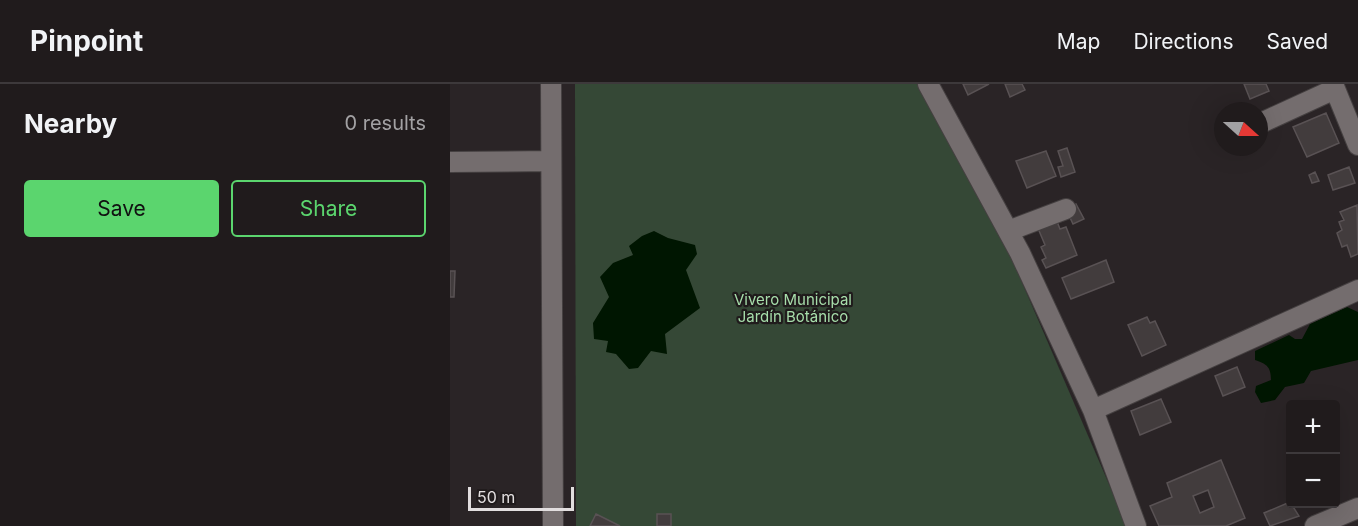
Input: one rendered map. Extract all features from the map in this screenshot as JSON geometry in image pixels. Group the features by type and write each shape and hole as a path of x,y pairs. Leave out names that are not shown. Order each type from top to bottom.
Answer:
{"street":[{"path":"551,84 553,526"},
{"path":"928,84 1008,231 1094,410 1136,526"},
{"path":"1268,119 1334,86 1358,145"},
{"path":"450,162 550,161"},
{"path":"1008,231 1066,209"},
{"path":"1094,410 1358,290"},
{"path":"1315,526 1358,508"}],"green space":[{"name":"Vivero Municipal Jardín Botánico","path":"575,84 919,84 1011,257 1127,526 576,526"}],"shaded area":[{"path":"654,231 668,238 695,245 697,254 686,270 700,308 665,334 667,354 651,351 638,368 629,369 616,354 606,352 608,341 594,339 593,323 609,297 600,277 613,263 633,255 629,246 642,236"},
{"path":"1347,307 1358,312 1358,360 1311,371 1304,383 1285,387 1275,400 1261,403 1255,392 1256,386 1271,380 1271,376 1268,367 1255,360 1255,351 1289,335 1295,339 1302,339 1310,324"}],"building":[{"path":"963,84 989,84 968,95"},
{"path":"1005,84 1022,84 1025,90 1010,97"},
{"path":"1244,84 1266,84 1269,91 1250,99"},
{"path":"1326,113 1339,143 1307,157 1293,127"},
{"path":"1067,148 1075,172 1061,177 1058,167 1063,166 1058,151"},
{"path":"1046,151 1056,176 1027,188 1016,161"},
{"path":"1349,167 1355,183 1333,190 1328,175"},
{"path":"1315,172 1319,181 1312,183 1309,175"},
{"path":"1076,204 1084,219 1073,224 1066,209"},
{"path":"1357,205 1358,254 1351,257 1347,245 1342,247 1337,233 1342,230 1339,222 1344,220 1340,212"},
{"path":"1056,219 1060,229 1066,227 1077,255 1046,268 1042,260 1046,258 1041,247 1045,245 1037,226"},
{"path":"1106,260 1114,282 1071,299 1062,278"},
{"path":"450,271 455,271 454,297 450,297"},
{"path":"1147,317 1150,323 1155,321 1166,345 1142,356 1128,325"},
{"path":"1237,367 1245,387 1223,396 1215,376"},
{"path":"1161,399 1171,422 1140,435 1131,411"},
{"path":"1221,460 1245,518 1226,526 1159,526 1150,506 1172,497 1167,483","holes":["1208,490 1214,507 1200,513 1193,496"]},
{"path":"1286,504 1286,508 1294,508 1299,516 1270,526 1264,513"},
{"path":"596,514 620,526 590,526"},
{"path":"657,514 671,514 671,526 657,526"}]}
